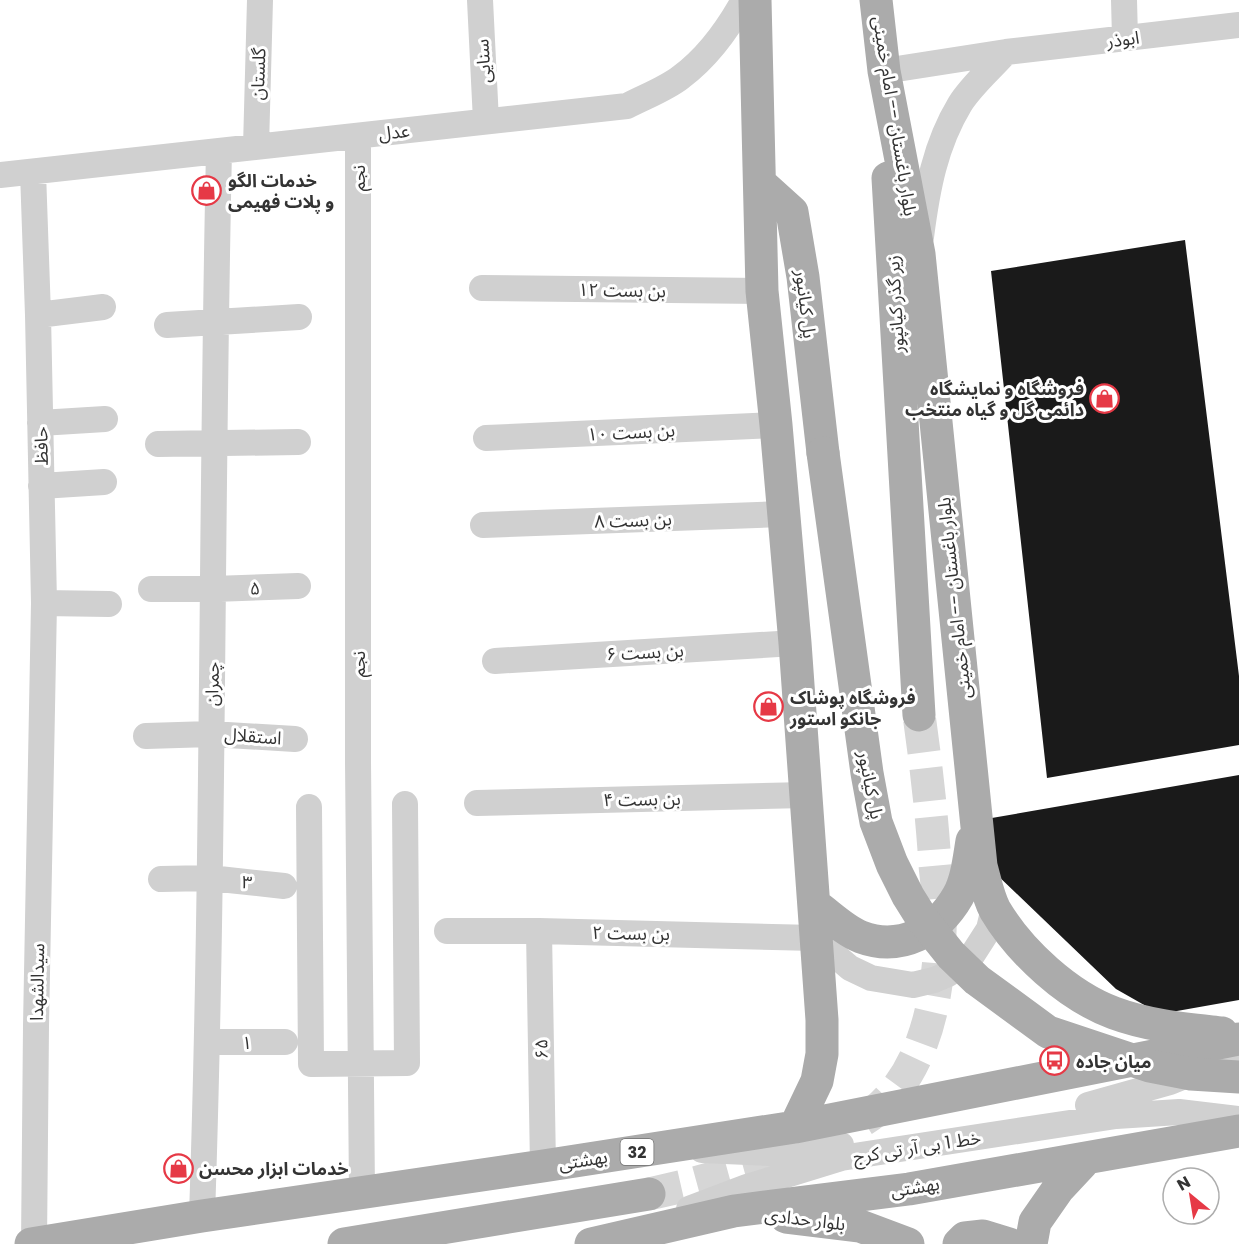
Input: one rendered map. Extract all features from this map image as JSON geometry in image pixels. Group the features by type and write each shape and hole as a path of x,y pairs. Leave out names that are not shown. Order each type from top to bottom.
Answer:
{"main road":[{"path":"755,0 762,291 795,643 822,1020 822,1054 817,1081 795,1127"},
{"name":"بلوار باغستان -- امام خمینی","path":"876,0 884,71 919,254 981,866 994,908 1033,960 1071,990 1113,1013 1157,1025 1239,1037"},
{"name":"زیر گذر کیانپور","path":"884,71 889,211 919,715"},
{"name":"پل کیانپور","path":"761,184 792,212 803,277 823,453 867,773 876,822 892,864 923,920 951,955 1007,1004 1048,1032 1150,1066 1191,1074 1239,1077"},
{"path":"815,905 859,936 886,944 930,930 942,918 959,894 968,866 976,818"},
{"name":"بهشتى","path":"33,1244 202,1216 795,1127 1239,1037"},
{"name":"بهشتی","path":"599,1243 734,1211 909,1189 1239,1131"},
{"path":"1031,1244 1035,1222 1058,1189 1086,1159"},
{"path":"344,1244 649,1194"},
{"name":"بلوار حدادی","path":"734,1211 860,1226 908,1244"},
{"path":"959,1244 965,1238 983,1236 1009,1244"}],"street":[{"name":"گلستان","path":"256,147 260,0"},
{"name":"سنایی","path":"480,0 486,121"},
{"name":"عدل","path":"0,176 627,106 681,78 712,47 732,21 744,0"},
{"path":"1124,0 1125,38"},
{"name":"ابوذر","path":"884,71 1006,52 1239,25"},
{"path":"919,254 928,188 940,142 961,102 1006,52"},
{"name":"نجم","path":"358,136 362,1193"},
{"name":"چمران","path":"202,1216 208,1042 215,322 219,151"},
{"name":"حافظ","path":"33,172 44,603 42,721"},
{"name":"بن بست ۱۲","path":"482,288 762,291"},
{"path":"38,315 104,308"},
{"path":"167,325 299,317"},
{"path":"40,423 105,419"},
{"name":"بن بست ۱۰","path":"486,438 776,425"},
{"path":"158,444 298,442"},
{"path":"41,486 104,482"},
{"name":"بن بست ۸","path":"483,525 783,514"},
{"name":"۵","path":"151,589 298,586"},
{"path":"44,603 109,604"},
{"name":"بن بست ۶","path":"495,661 795,643"},
{"name":"سیدالشهدا","path":"33,1244 42,721"},
{"name":"استقلال","path":"146,736 211,734 295,740"},
{"name":"بن بست ۴","path":"477,803 806,795"},
{"path":"309,807 311,1064 406,1063 405,804"},
{"name":"۳","path":"161,879 210,878 284,886"},
{"path":"816,938 850,968 871,978 913,985 948,974 971,957 989,929 994,908"},
{"name":"بن بست ۲","path":"447,931 816,938"},
{"name":"۶۵","path":"539,931 543,1166"},
{"name":"۱","path":"208,1042 285,1042"},
{"name":"خط 1 بی آر تی کرج","path":"664,1147 769,1153 813,1149 1088,1105 1170,1082 1222,1061 1239,1058"},
{"name":"خط 1 بی آر تی کرج","path":"599,1243 747,1187 841,1158 1116,1116 1179,1112 1239,1119"}],"building":[{"name":"فروشگاه و نمایشگاه دائمی گل و گیاه منتخب","path":"1185,240 1239,676 1239,745 1047,778 991,271"},
{"path":"1239,775 1239,1000 1160,1014 1116,989 994,872 986,819"}],"tunnel":[{"path":"863,1120 883,1104 900,1084 913,1062 924,1037 936,985 939,959 939,908 929,790 919,715"},
{"path":"649,1194 753,1167 799,1148"}],"place":[{"name":"خدمات الگو و پلات فهیمی","path":"207,190"},
{"name":"فروشگاه و نمایشگاه دائمی گل و گیاه منتخب","path":"1105,398"},
{"name":"فروشگاه پوشاک جانکو استور","path":"769,707"},
{"name":"میان جاده","path":"1055,1061"},
{"name":"خدمات ابزار محسن","path":"178,1168"}]}
